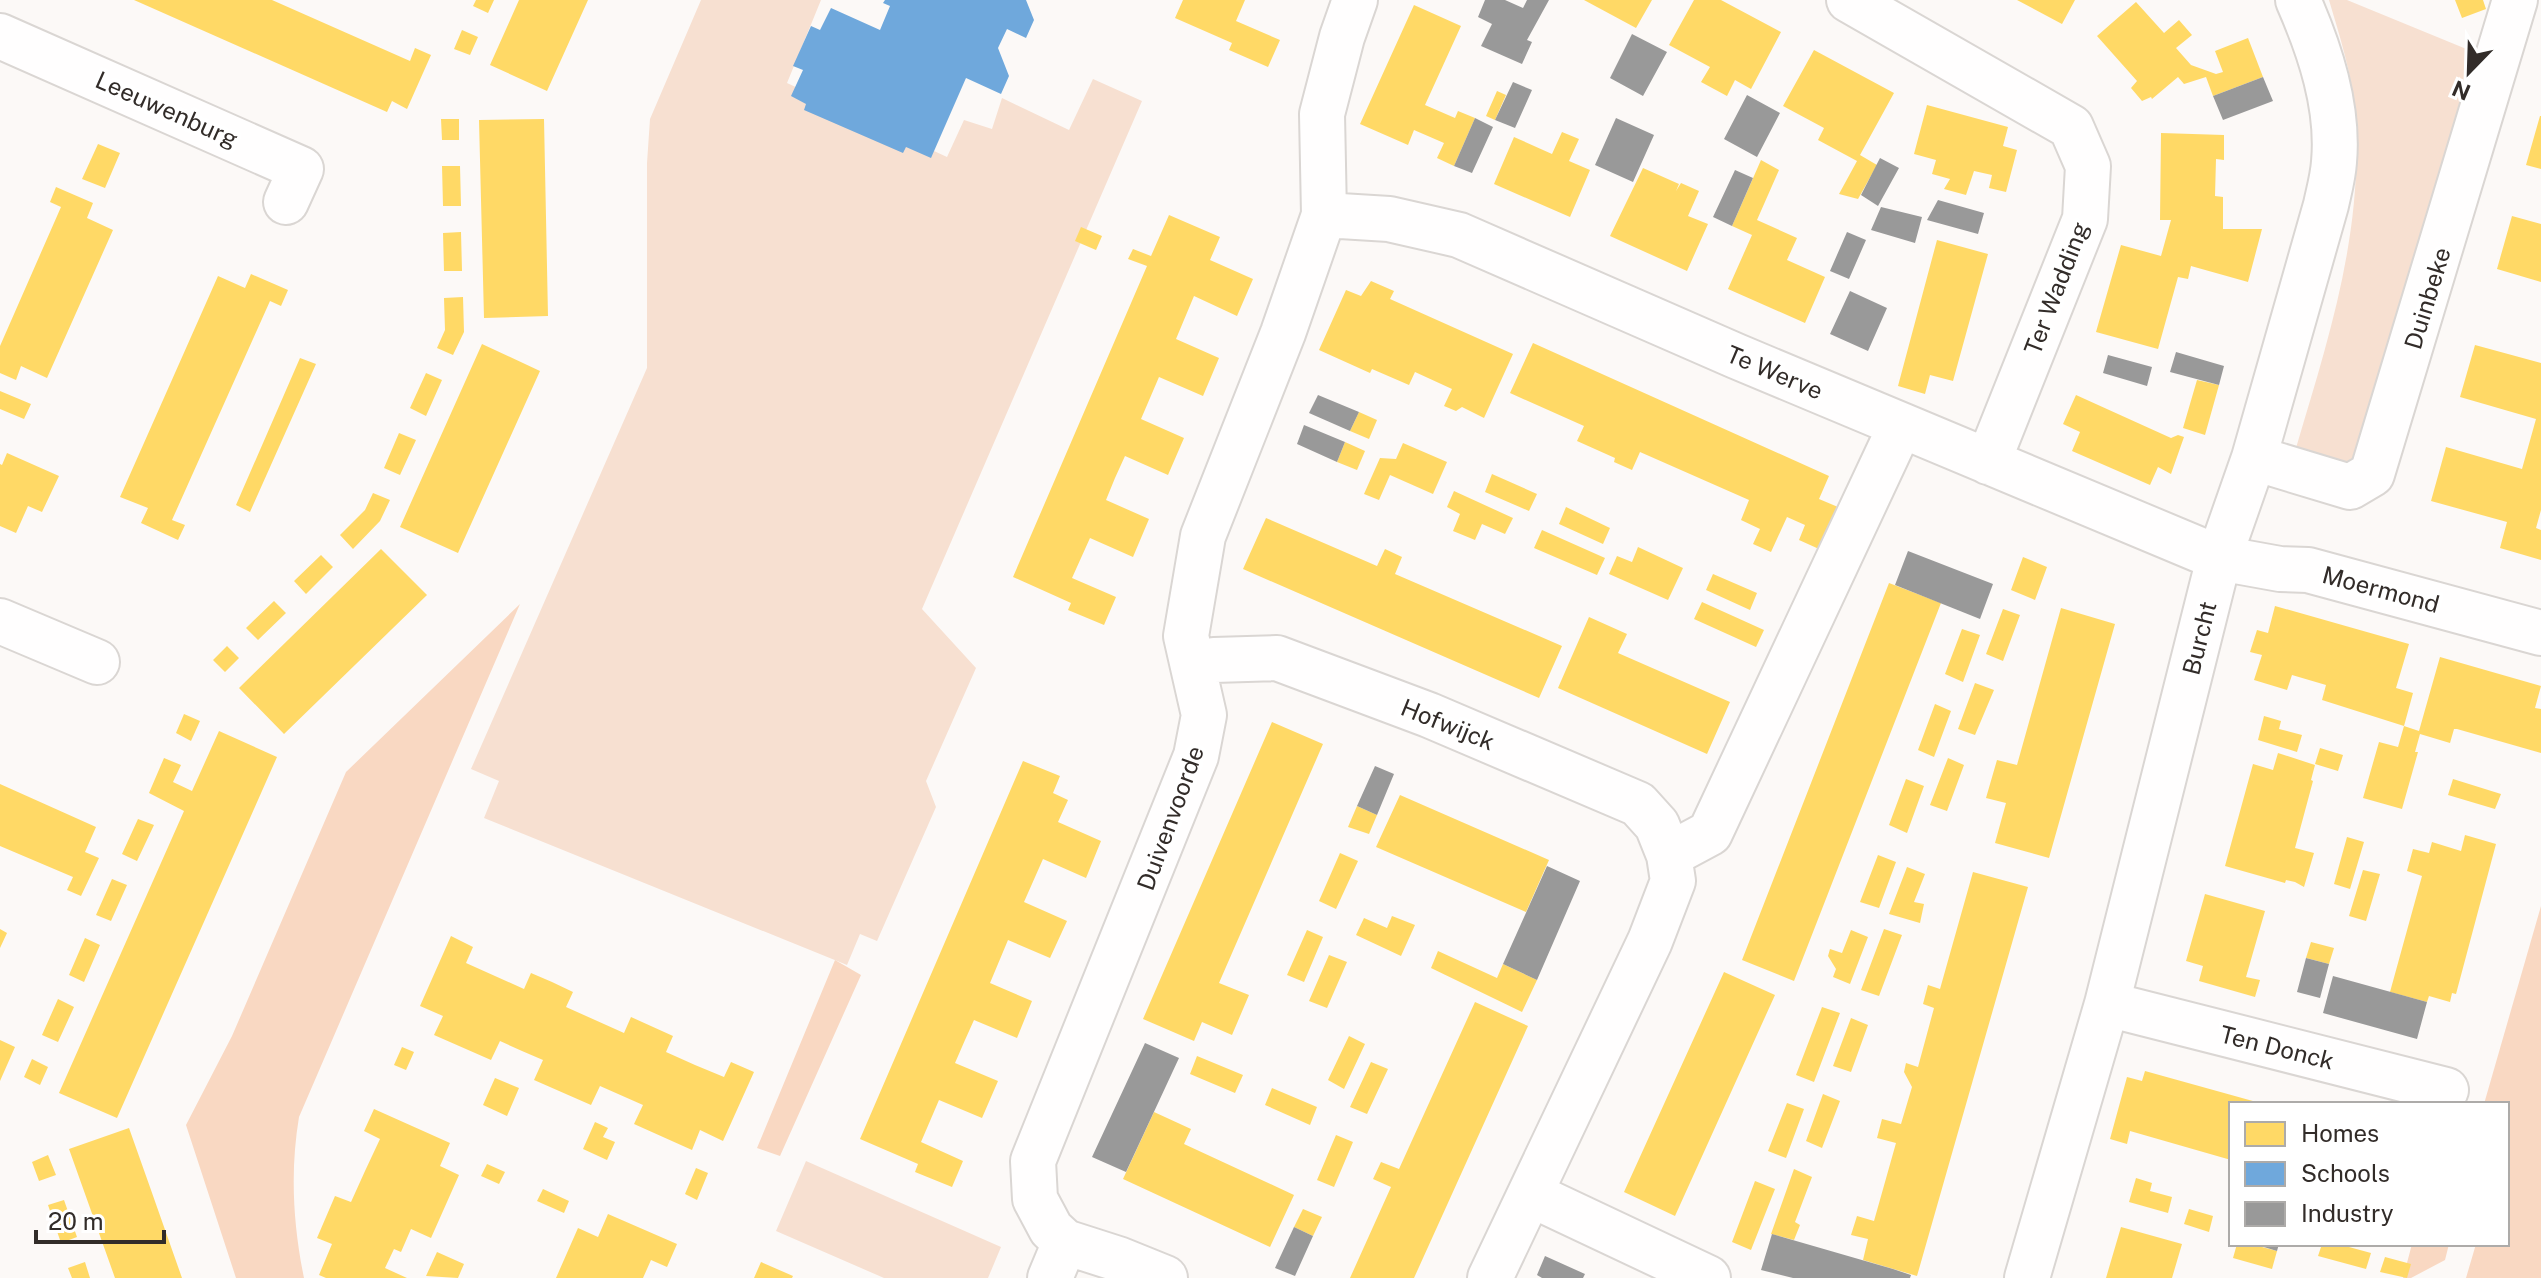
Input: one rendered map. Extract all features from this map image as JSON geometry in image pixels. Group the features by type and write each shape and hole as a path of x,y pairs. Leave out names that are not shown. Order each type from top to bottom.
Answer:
{"street":[{"name":"Duivenvoorde","path":"1165,1278 1118,1259 1058,1260 1051,1229 1035,1199 1033,1161 1196,756 1204,715 1186,636 1203,536 1283,333 1324,215 1322,114 1355,0"},
{"name":"Ter Wadding","path":"1849,0 2071,127 2088,166 2085,219 1988,462"},
{"name":"Burcht","path":"2027,1278 2107,1004 2219,558 2254,458 2326,205 2334,163 2334,127 2328,87 2298,0"},
{"name":"Duinbeke","path":"2254,458 2350,487 2372,474 2515,0"},
{"name":"Leeuwenburg","path":"0,36 301,169 286,202"},
{"name":"Te Werve","path":"1324,215 1389,219 1459,235 2219,558"},
{"path":"1669,855 1710,833 1901,425"},
{"name":"Moermond","path":"2219,558 2280,569 2308,570 2541,633"},
{"path":"0,621 97,662"},
{"name":"Hofwijck","path":"1194,665 1214,660 1277,658 1429,715 1638,804 1657,825 1669,855 1673,881 1650,941 1490,1278"},
{"name":"Ten Donck","path":"2107,1004 2446,1090"},
{"path":"1530,1194 1708,1278"}],"shaded area":[{"path":"701,0 821,0 787,83 947,157 964,120 992,129 1002,98 1069,130 1093,79 1142,101 922,609 976,668 926,781 936,807 877,941 860,934 847,965 484,818 499,781 471,769 647,368 647,163 650,119"},
{"path":"2329,0 2347,0 2481,55 2358,455 2346,465 2296,448 2332,324 2349,242 2354,200 2355,113 2345,56"},
{"path":"520,604 299,1117 294,1157 294,1198 304,1278 236,1278 186,1125 232,1036 346,772"},
{"path":"2541,906 2541,1278 2466,1278 2475,1246 2509,1246 2509,1102 2485,1102"},
{"path":"835,960 861,975 780,1156 757,1148"},
{"path":"806,1161 1001,1247 988,1278 884,1278 776,1231"},
{"path":"2411,1246 2448,1246 2445,1260 2411,1278 2403,1278"}],"building: Homes":[{"path":"134,0 272,0 410,61 415,48 431,55 407,109 392,101 387,112"},
{"path":"476,0 494,0 488,13 473,6"},
{"path":"519,0 588,0 547,91 490,65"},
{"path":"1183,0 1245,0 1236,21 1280,40 1268,67 1229,50 1232,43 1175,18"},
{"path":"1584,0 1652,0 1636,28"},
{"path":"1694,0 1721,0 1781,32 1751,89 1735,80 1727,96 1701,82 1710,67 1669,45"},
{"path":"2017,0 2075,0 2062,24"},
{"path":"2455,0 2483,0 2486,9 2462,18"},
{"path":"2136,2 2164,33 2179,20 2192,35 2176,48 2191,65 2216,74 2223,72 2215,51 2248,38 2263,77 2213,96 2206,77 2184,84 2178,77 2152,99 2142,101 2131,88 2137,81 2097,36"},
{"path":"1414,5 1461,26 1425,105 1455,118 1458,111 1475,118 1454,166 1437,158 1444,143 1414,130 1408,145 1360,124"},
{"path":"462,30 478,37 470,55 454,49"},
{"path":"1814,50 1894,93 1860,155 1877,165 1858,199 1839,194 1857,161 1818,140 1824,128 1783,106"},
{"path":"1497,91 1506,95 1495,120 1486,116"},
{"path":"1927,105 2008,127 2003,146 2017,150 2006,192 1989,188 1992,175 1974,171 1966,195 1944,189 1950,179 1932,174 1936,160 1914,154"},
{"path":"2541,116 2541,169 2526,165"},
{"path":"441,119 459,119 459,140 442,140"},
{"path":"544,119 548,316 484,318 479,120"},
{"path":"1562,132 1579,139 1569,161 1590,170 1570,217 1494,184 1514,137 1552,154"},
{"path":"2161,133 2224,135 2224,160 2216,159 2215,196 2223,197 2223,229 2262,229 2248,282 2191,266 2188,279 2178,277 2158,349 2096,332 2121,245 2161,256 2171,220 2160,220"},
{"path":"98,144 120,153 105,188 82,179"},
{"path":"1761,160 1779,170 1757,220 1797,238 1787,260 1825,277 1805,323 1728,289 1752,235 1732,226"},
{"path":"442,166 460,166 461,206 443,206"},
{"path":"1643,168 1679,184 1676,191 1681,183 1699,191 1688,216 1708,224 1687,271 1610,236"},
{"path":"56,187 93,203 87,218 113,230 47,378 21,366 16,380 0,373 0,346 61,207 50,202"},
{"path":"1169,215 1220,237 1210,260 1253,279 1237,316 1194,296 1176,339 1219,358 1203,396 1159,377 1141,419 1184,438 1168,475 1125,456 1115,478 1106,500 1149,519 1133,557 1090,538 1072,578 1116,597 1104,625 1068,610 1071,603 1013,577 1147,266 1128,259 1133,249 1151,256"},
{"path":"2512,216 2541,224 2541,282 2497,269"},
{"path":"1081,227 1102,236 1096,250 1075,241"},
{"path":"461,232 462,271 444,271 443,233"},
{"path":"1937,240 1988,254 1953,381 1930,375 1925,394 1898,386"},
{"path":"251,274 288,290 281,306 270,301 172,520 185,525 178,540 141,523 148,508 120,497 218,276 245,288"},
{"path":"1371,281 1394,291 1390,299 1513,354 1484,418 1462,407 1456,411 1444,406 1452,389 1415,372 1409,385 1372,369 1370,373 1319,350 1346,290 1361,296"},
{"path":"463,297 464,332 453,355 437,348 445,330 444,298"},
{"path":"1533,343 1829,476 1819,499 1838,507 1819,549 1799,540 1805,525 1787,517 1771,552 1753,544 1760,529 1741,520 1749,500 1640,452 1632,470 1614,462 1615,458 1577,441 1584,426 1510,393"},
{"path":"482,344 540,371 458,553 400,527"},
{"path":"2475,345 2541,363 2541,510 2536,528 2541,530 2541,560 2500,548 2507,522 2431,501 2446,447 2522,469 2536,419 2460,397"},
{"path":"300,358 316,364 250,512 236,505"},
{"path":"426,373 442,380 426,416 410,408"},
{"path":"2197,380 2219,385 2205,435 2183,428"},
{"path":"0,391 31,404 24,419 0,409"},
{"path":"2076,395 2171,438 2178,435 2184,437 2171,474 2158,467 2150,485 2072,451 2080,432 2063,424"},
{"path":"1359,412 1377,420 1369,439 1350,431"},
{"path":"399,433 416,440 400,475 384,468"},
{"path":"1345,442 1365,451 1357,470 1337,462"},
{"path":"1403,443 1447,462 1433,494 1390,475 1379,500 1364,494 1380,458 1396,459"},
{"path":"7,453 59,476 42,512 28,506 16,533 0,526 0,464"},
{"path":"1492,474 1537,494 1529,511 1485,492"},
{"path":"1454,491 1513,518 1505,534 1482,524 1475,540 1453,531 1460,514 1447,507"},
{"path":"373,493 390,500 380,521 353,549 340,535 365,510"},
{"path":"1566,507 1610,528 1603,544 1559,524"},
{"path":"1266,518 1377,566 1385,549 1402,557 1395,574 1562,646 1539,698 1243,569"},
{"path":"1542,530 1605,558 1597,575 1534,548"},
{"path":"1638,547 1683,568 1668,600 1609,574 1617,556 1632,562"},
{"path":"381,549 427,595 284,734 239,688"},
{"path":"321,555 333,567 306,594 294,581"},
{"path":"2023,557 2047,567 2035,600 2011,590"},
{"path":"1713,574 1757,593 1750,610 1706,590"},
{"path":"1889,583 1941,603 1794,981 1742,960"},
{"path":"274,601 286,613 258,640 246,628"},
{"path":"1702,602 1764,630 1756,647 1694,619"},
{"path":"2275,606 2409,644 2396,688 2413,693 2404,726 2322,700 2326,685 2292,675 2287,690 2254,680 2262,655 2250,652 2257,630 2268,633"},
{"path":"2061,608 2115,624 2049,858 1995,843 2006,803 1986,798 1997,760 2017,765"},
{"path":"2003,609 2020,615 2003,661 1986,654"},
{"path":"1589,617 1627,634 1618,653 1730,702 1707,754 1558,688"},
{"path":"1962,629 1980,635 1963,682 1945,674"},
{"path":"227,646 239,658 225,672 213,660"},
{"path":"2440,657 2541,686 2535,708 2541,709 2541,753 2457,729 2454,729 2450,743 2420,734 2402,809 2363,798 2379,742 2398,747 2404,726 2419,731"},
{"path":"1975,683 1994,690 1975,735 1958,729"},
{"path":"1935,704 1951,711 1934,757 1918,750"},
{"path":"184,714 200,721 191,741 176,733"},
{"path":"2264,716 2281,721 2279,729 2302,735 2297,752 2258,740"},
{"path":"1272,722 1323,744 1219,983 1249,995 1232,1035 1202,1022 1194,1041 1143,1019"},
{"path":"219,731 277,757 117,1118 59,1093 184,811 149,793 164,758 181,765 173,782 192,791"},
{"path":"2320,748 2343,755 2338,771 2315,764"},
{"path":"2278,753 2315,765 2295,848 2314,853 2304,887 2295,882 2286,880 2285,883 2225,866 2253,764 2273,770"},
{"path":"1948,758 1964,765 1947,811 1930,805"},
{"path":"1023,761 1060,776 1053,793 1068,800 1058,822 1101,841 1086,878 1043,859 1024,902 1067,921 1050,958 1008,940 990,983 1032,1001 1017,1038 974,1020 955,1063 998,1081 982,1118 939,1100 921,1142 963,1161 952,1187 915,1172 918,1164 860,1139"},
{"path":"1906,779 1924,786 1907,833 1889,825"},
{"path":"2453,779 2501,794 2495,809 2448,795"},
{"path":"0,784 96,827 85,852 99,858 81,896 67,890 73,877 0,846"},
{"path":"1400,795 1549,860 1526,912 1376,847"},
{"path":"1357,806 1377,815 1369,834 1348,827"},
{"path":"138,819 154,825 137,861 122,854"},
{"path":"2465,835 2496,844 2456,994 2452,993 2450,1002 2429,996 2427,1002 2390,992 2422,876 2407,871 2413,849 2429,853 2432,842 2461,851"},
{"path":"2347,837 2364,842 2350,889 2334,884"},
{"path":"1340,853 1358,861 1336,909 1319,901"},
{"path":"1878,855 1896,862 1879,908 1860,902"},
{"path":"1907,867 1925,874 1914,902 1924,904 1920,923 1889,914"},
{"path":"2363,870 2380,874 2366,921 2349,916"},
{"path":"1973,872 2028,887 1917,1276 1863,1260 1868,1239 1851,1235 1857,1216 1874,1221 1896,1143 1877,1138 1882,1119 1901,1124 1912,1087 1904,1072 1906,1063 1918,1067 1934,1008 1923,1004 1928,985 1940,989"},
{"path":"112,879 127,885 111,921 96,915"},
{"path":"2205,894 2265,911 2246,977 2260,980 2255,997 2199,981 2203,966 2186,961"},
{"path":"1392,916 1415,925 1401,956 1356,935 1364,918 1387,928"},
{"path":"0,929 7,933 0,948"},
{"path":"1884,929 1902,935 1879,996 1861,990"},
{"path":"1307,930 1323,937 1304,982 1287,975"},
{"path":"1851,930 1868,937 1850,984 1833,977 1836,969 1828,956 1830,949 1842,953"},
{"path":"451,936 473,947 466,963 524,989 531,973 552,982 573,992 566,1007 624,1033 631,1017 673,1036 666,1052 724,1077 731,1062 754,1072 723,1141 700,1130 692,1150 634,1124 643,1105 600,1086 591,1105 534,1080 543,1060 500,1041 491,1060 434,1035 443,1016 420,1006"},
{"path":"85,938 100,945 84,982 69,975"},
{"path":"2311,942 2334,948 2329,964 2306,958"},
{"path":"1438,951 1497,978 1503,964 1537,980 1522,1012 1431,968"},
{"path":"1329,955 1347,962 1327,1008 1309,1001"},
{"path":"1724,972 1775,995 1675,1216 1624,1192"},
{"path":"58,999 74,1007 58,1042 42,1035"},
{"path":"1475,1002 1528,1026 1414,1278 1350,1278 1391,1187 1373,1179 1381,1162 1399,1169"},
{"path":"1822,1007 1840,1013 1814,1082 1796,1075"},
{"path":"1851,1018 1868,1025 1851,1072 1833,1066"},
{"path":"1349,1036 1365,1044 1344,1089 1328,1080"},
{"path":"0,1040 15,1047 0,1081"},
{"path":"402,1047 414,1052 406,1070 394,1065"},
{"path":"1197,1056 1243,1075 1235,1093 1190,1074"},
{"path":"32,1059 48,1067 40,1085 24,1077"},
{"path":"1371,1062 1388,1069 1367,1114 1350,1107"},
{"path":"2145,1071 2256,1102 2229,1102 2229,1159 2130,1131 2127,1144 2110,1139 2127,1077 2142,1081"},
{"path":"495,1078 519,1088 507,1116 483,1105"},
{"path":"1272,1088 1317,1107 1310,1125 1265,1105"},
{"path":"1823,1094 1840,1101 1822,1148 1806,1141"},
{"path":"1787,1103 1804,1109 1786,1158 1768,1151"},
{"path":"374,1109 450,1143 440,1166 459,1175 431,1238 411,1229 401,1252 394,1249 385,1268 407,1278 326,1278 319,1275 332,1244 317,1238 335,1196 351,1202 380,1139 364,1131"},
{"path":"1154,1112 1191,1129 1184,1144 1294,1195 1270,1247 1123,1179"},
{"path":"595,1122 608,1128 603,1137 615,1142 607,1160 583,1149"},
{"path":"129,1128 182,1278 115,1278 69,1149"},
{"path":"1336,1135 1353,1142 1334,1187 1317,1180"},
{"path":"48,1155 56,1175 39,1181 32,1162"},
{"path":"487,1164 505,1172 499,1184 481,1176"},
{"path":"696,1168 708,1173 697,1200 685,1194"},
{"path":"1794,1169 1812,1177 1795,1222 1800,1225 1794,1240 1771,1234"},
{"path":"2136,1178 2152,1183 2150,1191 2172,1197 2168,1213 2129,1202"},
{"path":"1755,1181 1775,1189 1751,1250 1732,1242"},
{"path":"543,1189 569,1201 564,1213 537,1201"},
{"path":"64,1200 77,1237 61,1243 48,1205"},
{"path":"1303,1209 1322,1217 1313,1236 1294,1227"},
{"path":"2189,1209 2213,1216 2209,1232 2184,1224"},
{"path":"608,1214 677,1244 667,1267 651,1260 643,1278 556,1278 578,1228 598,1237"},
{"path":"2121,1227 2182,1244 2172,1278 2106,1278"},
{"path":"2236,1246 2258,1246 2277,1251 2272,1269 2233,1258"},
{"path":"2321,1246 2345,1246 2371,1253 2366,1269 2318,1256"},
{"path":"437,1252 464,1264 458,1278 426,1276"},
{"path":"2385,1257 2411,1264 2407,1278 2380,1272"},
{"path":"85,1262 90,1278 72,1278 68,1268"},
{"path":"761,1262 793,1276 754,1278"}],"building: Schools":[{"path":"885,0 1026,0 1034,20 1026,38 1007,29 998,48 1009,76 1001,94 966,78 931,158 906,147 903,153 804,110 806,104 791,96 803,70 793,66 811,26 820,30 831,8 880,30 890,6 883,3"}],"building: Industry":[{"path":"1485,0 1505,0 1523,8 1527,0 1549,0 1527,40 1532,42 1522,64 1481,46 1492,24 1478,17"},
{"path":"1632,34 1667,52 1643,96 1610,78"},
{"path":"2263,77 2273,101 2223,120 2213,96"},
{"path":"1513,82 1532,90 1515,128 1495,120"},
{"path":"1747,95 1780,113 1757,157 1724,139"},
{"path":"1475,118 1493,127 1472,173 1454,166"},
{"path":"1616,118 1654,135 1633,182 1595,165"},
{"path":"1880,158 1899,168 1878,206 1861,195"},
{"path":"1735,170 1753,178 1732,226 1713,217"},
{"path":"1938,200 1984,213 1978,234 1927,220"},
{"path":"1881,207 1922,217 1915,243 1871,230"},
{"path":"1847,232 1866,240 1849,279 1830,271"},
{"path":"1850,291 1887,308 1868,351 1830,334"},
{"path":"2176,352 2224,366 2219,385 2170,372"},
{"path":"2108,355 2152,367 2147,386 2103,373"},
{"path":"1318,395 1359,412 1350,431 1309,413"},
{"path":"1304,425 1345,442 1337,462 1297,444"},
{"path":"1908,551 1993,584 1980,619 1895,585"},
{"path":"1375,766 1394,774 1377,815 1357,806"},
{"path":"1547,866 1580,881 1537,980 1503,964"},
{"path":"2306,958 2329,964 2320,998 2297,992"},
{"path":"2333,976 2427,1002 2417,1039 2323,1013"},
{"path":"1145,1043 1179,1058 1126,1172 1092,1157"},
{"path":"1294,1227 1313,1236 1295,1276 1275,1268"},
{"path":"1772,1234 1911,1275 1910,1278 1793,1278 1761,1270"},
{"path":"2261,1246 2278,1246 2277,1251"},
{"path":"1545,1256 1585,1274 1583,1278 1542,1278 1537,1275"}]}
